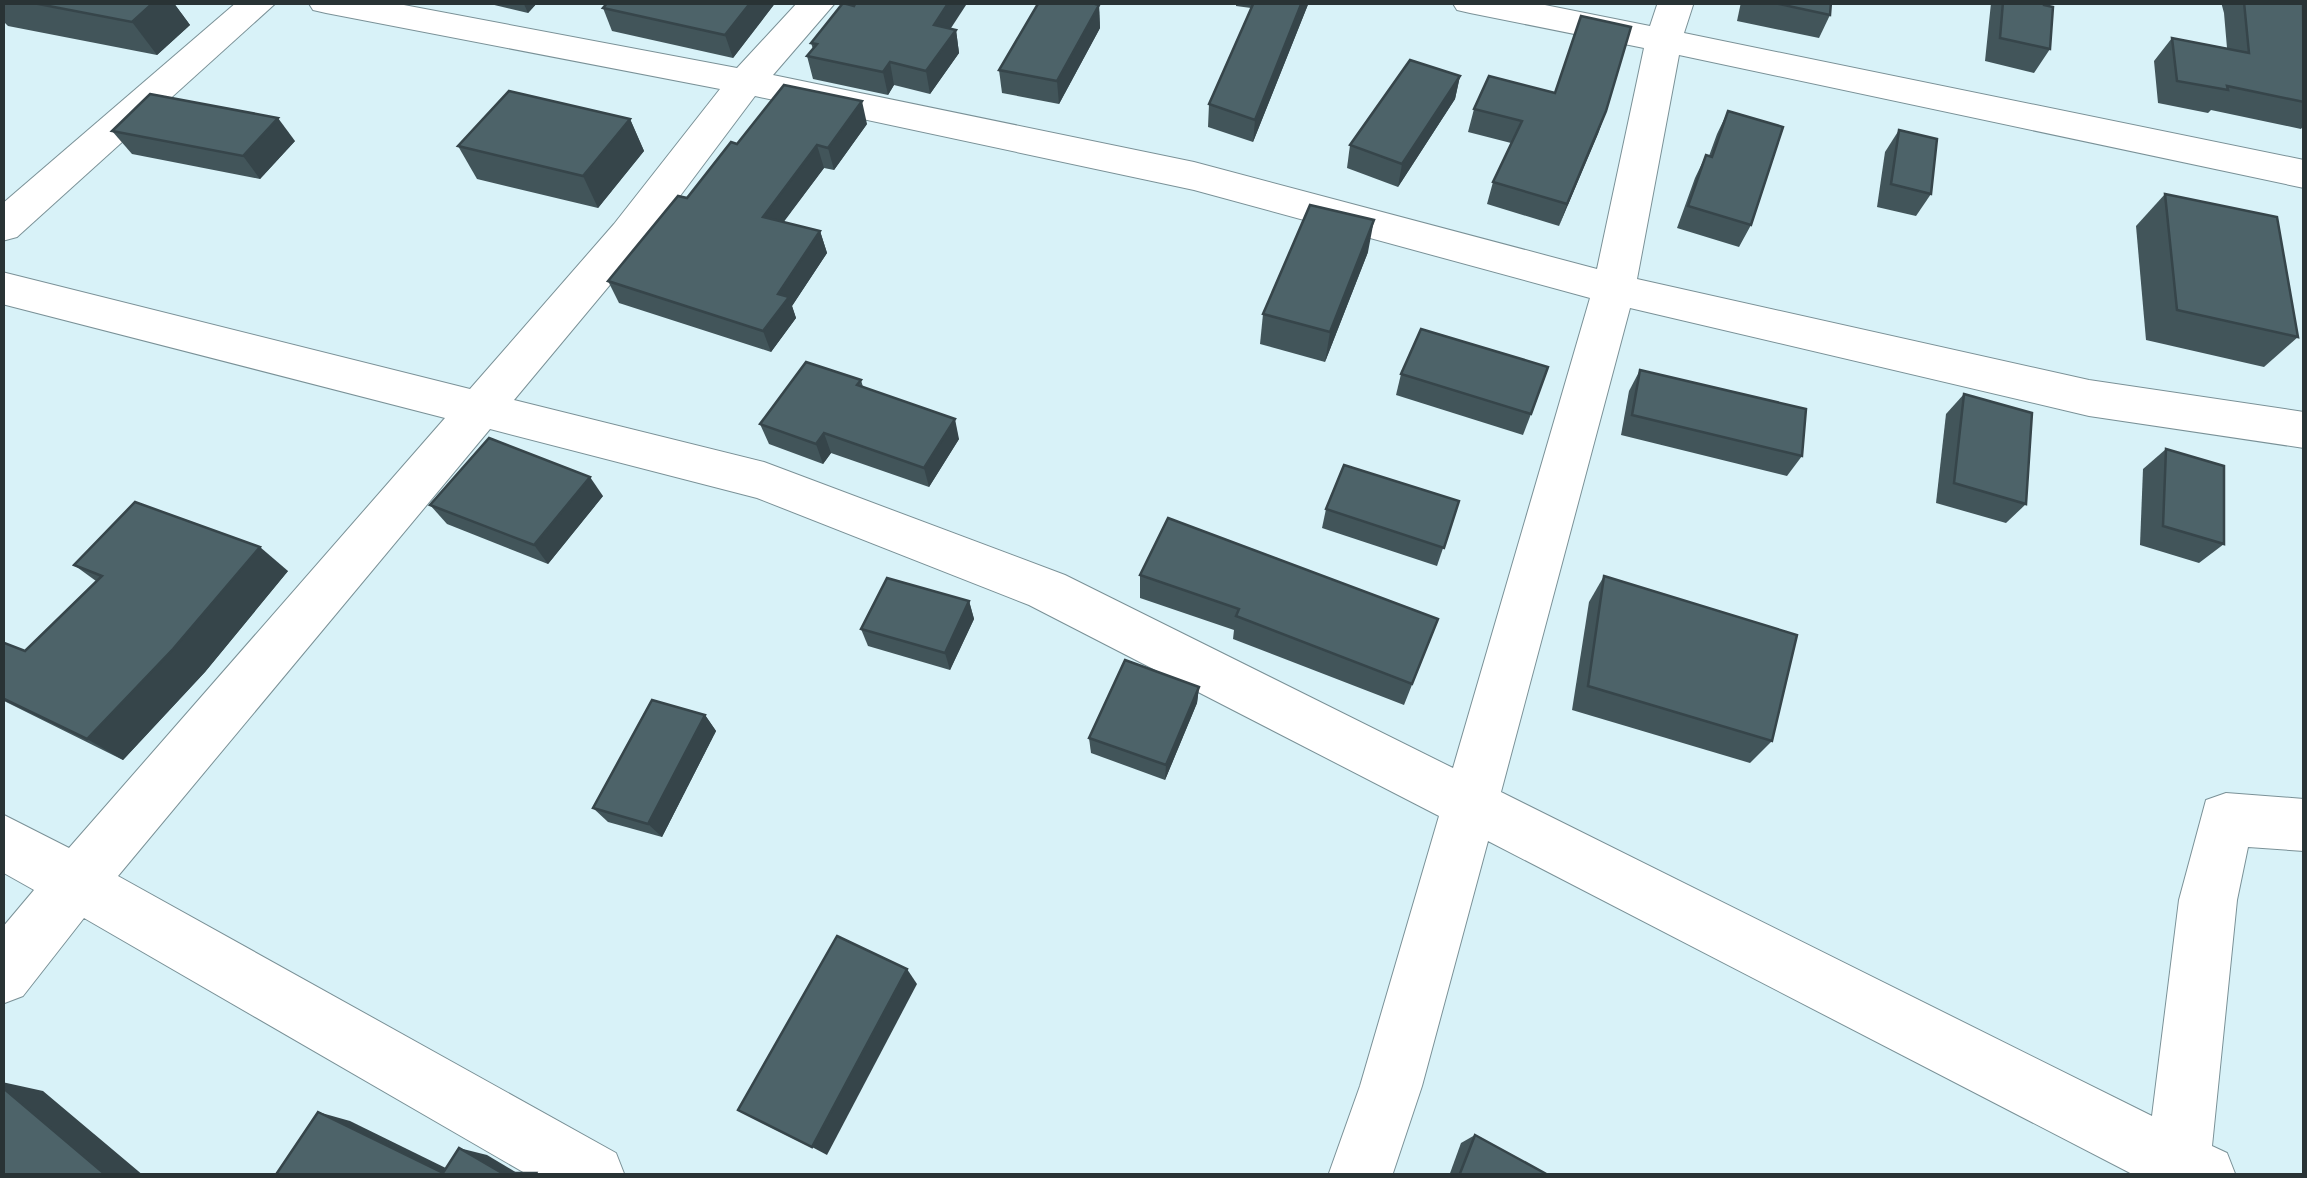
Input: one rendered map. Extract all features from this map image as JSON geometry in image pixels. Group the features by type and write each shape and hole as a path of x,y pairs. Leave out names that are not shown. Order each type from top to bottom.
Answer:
{"street":[{"path":"2,227 259,2"},
{"path":"326,2 746,82 1194,176 1614,289 2089,398 2304,430"},
{"path":"2,974 630,234 746,82 818,2"},
{"path":"1470,2 1670,21 2031,120 2304,174"},
{"path":"1360,1176 1391,1086 1614,289 1670,21"},
{"path":"2,288 764,482 1048,590 2191,1170 2208,900 2226,819 2304,825"},
{"path":"2,841 593,1176"}],"building":[{"path":"28,2 154,2 132,22"},
{"path":"608,2 751,2 725,35 603,8"},
{"path":"856,2 949,2 934,25 956,30 926,71 890,62 883,72 807,56 817,44 811,43 843,3 854,6"},
{"path":"1039,2 1099,5 1057,81 999,70"},
{"path":"1254,2 1302,2 1255,120 1209,104"},
{"path":"1770,2 1831,2 1830,15"},
{"path":"2003,2 2044,2 2053,7 2050,49 2000,38"},
{"path":"2244,2 2303,2 2304,102 2227,86 2228,90 2177,81 2172,38 2249,53"},
{"path":"1581,16 1631,27 1606,111 1567,204 1493,182 1522,121 1474,109 1489,76 1555,93"},
{"path":"1410,60 1460,76 1402,164 1350,145"},
{"path":"784,85 862,101 828,148 817,145 763,217 820,231 778,294 789,297 763,331 608,281 678,196 687,198 731,142 737,144"},
{"path":"509,91 630,119 583,176 458,146"},
{"path":"150,94 278,118 243,156 112,131"},
{"path":"1728,111 1783,127 1751,225 1688,206 1706,155 1712,157"},
{"path":"1899,130 1937,139 1931,194 1891,184"},
{"path":"2165,194 2277,217 2298,337 2177,310"},
{"path":"1310,205 1374,220 1330,332 1263,314"},
{"path":"1421,329 1548,367 1531,414 1401,374"},
{"path":"806,362 861,380 857,385 955,419 924,468 824,433 816,444 760,424"},
{"path":"1640,370 1806,409 1802,456 1632,415"},
{"path":"1964,394 2032,413 2026,504 1954,483"},
{"path":"489,438 590,477 534,545 430,505"},
{"path":"2166,449 2224,466 2224,544 2163,526"},
{"path":"1344,465 1459,501 1444,548 1326,509"},
{"path":"135,502 260,547 173,649 87,739 2,698 2,642 25,651 102,576 74,565"},
{"path":"1168,518 1438,619 1412,684 1236,616 1239,609 1140,575"},
{"path":"1604,576 1797,635 1772,741 1588,686"},
{"path":"887,578 969,601 945,653 861,629"},
{"path":"1125,660 1199,687 1166,765 1089,738"},
{"path":"652,700 705,715 648,824 593,808"},
{"path":"837,936 907,969 812,1147 738,1110"},
{"path":"2,1087 107,1176 2,1176"},
{"path":"318,1112 443,1173 459,1148 502,1173 536,1173 275,1176"},
{"path":"1475,1135 1550,1176 1459,1176"}]}
